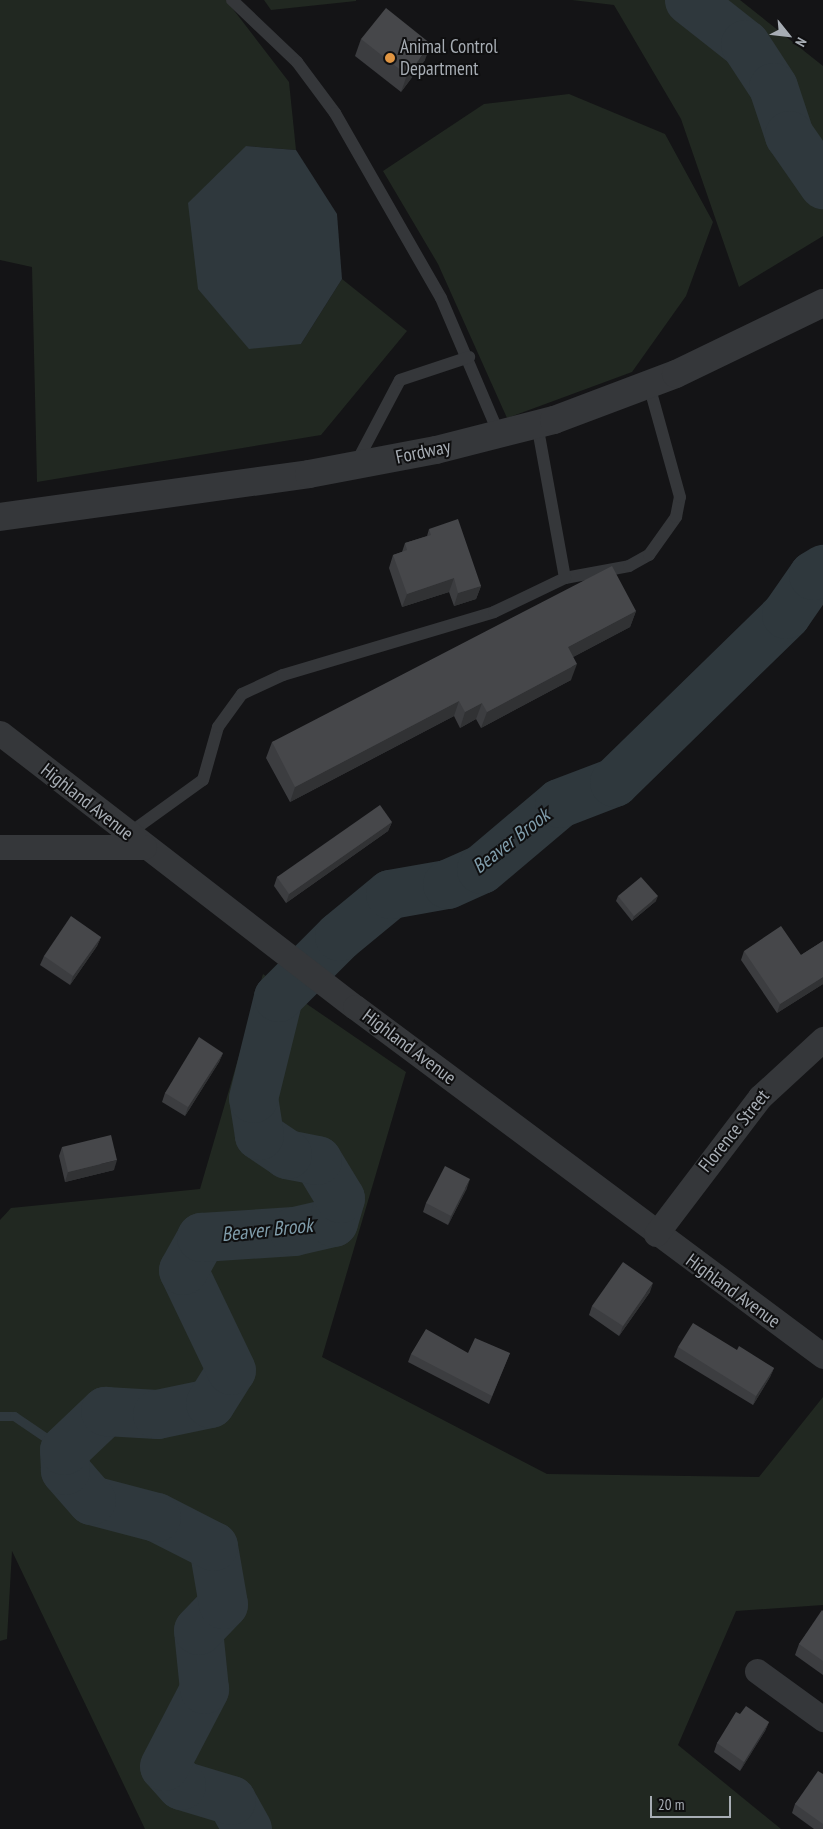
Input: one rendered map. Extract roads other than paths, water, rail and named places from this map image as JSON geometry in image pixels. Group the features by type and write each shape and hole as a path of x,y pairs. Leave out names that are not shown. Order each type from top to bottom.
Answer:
{"street":[{"name":"Fordway","path":"0,517 354,466 499,434 537,424 649,385 823,303"},
{"name":"Highland Avenue","path":"0,732 136,840 355,1007 656,1234 823,1356"},
{"path":"0,847 136,840"},
{"name":"Florence Street","path":"656,1234 760,1098 823,1039"},
{"path":"757,1671 823,1719"}],"lane":[{"path":"232,0 303,69 335,113 410,238 469,357 499,434"},
{"path":"354,466 400,380 469,357"},
{"path":"136,840 203,780 218,728 242,694 283,675 486,615 565,578 629,566 649,555 676,517 680,497 649,385"},
{"path":"537,424 565,578"}],"waterway":[{"name":"Beaver Brook","path":"689,0 745,44 773,87 789,135 823,184"},
{"name":"Beaver Brook","path":"247,1829 231,1800 181,1785 164,1766 204,1689 198,1630 223,1604 213,1546 156,1517 91,1500 65,1470 64,1450 105,1411 157,1414 210,1403 231,1370 183,1270 201,1237 294,1231 333,1222 340,1198 317,1160 287,1154 259,1135 253,1098 278,997 339,936 390,894 447,884 481,869 559,803 614,782 786,614 813,575 823,569"},
{"path":"0,1416 14,1416 64,1450"}],"place":[{"name":"Animal Control Department","path":"390,58"}]}
